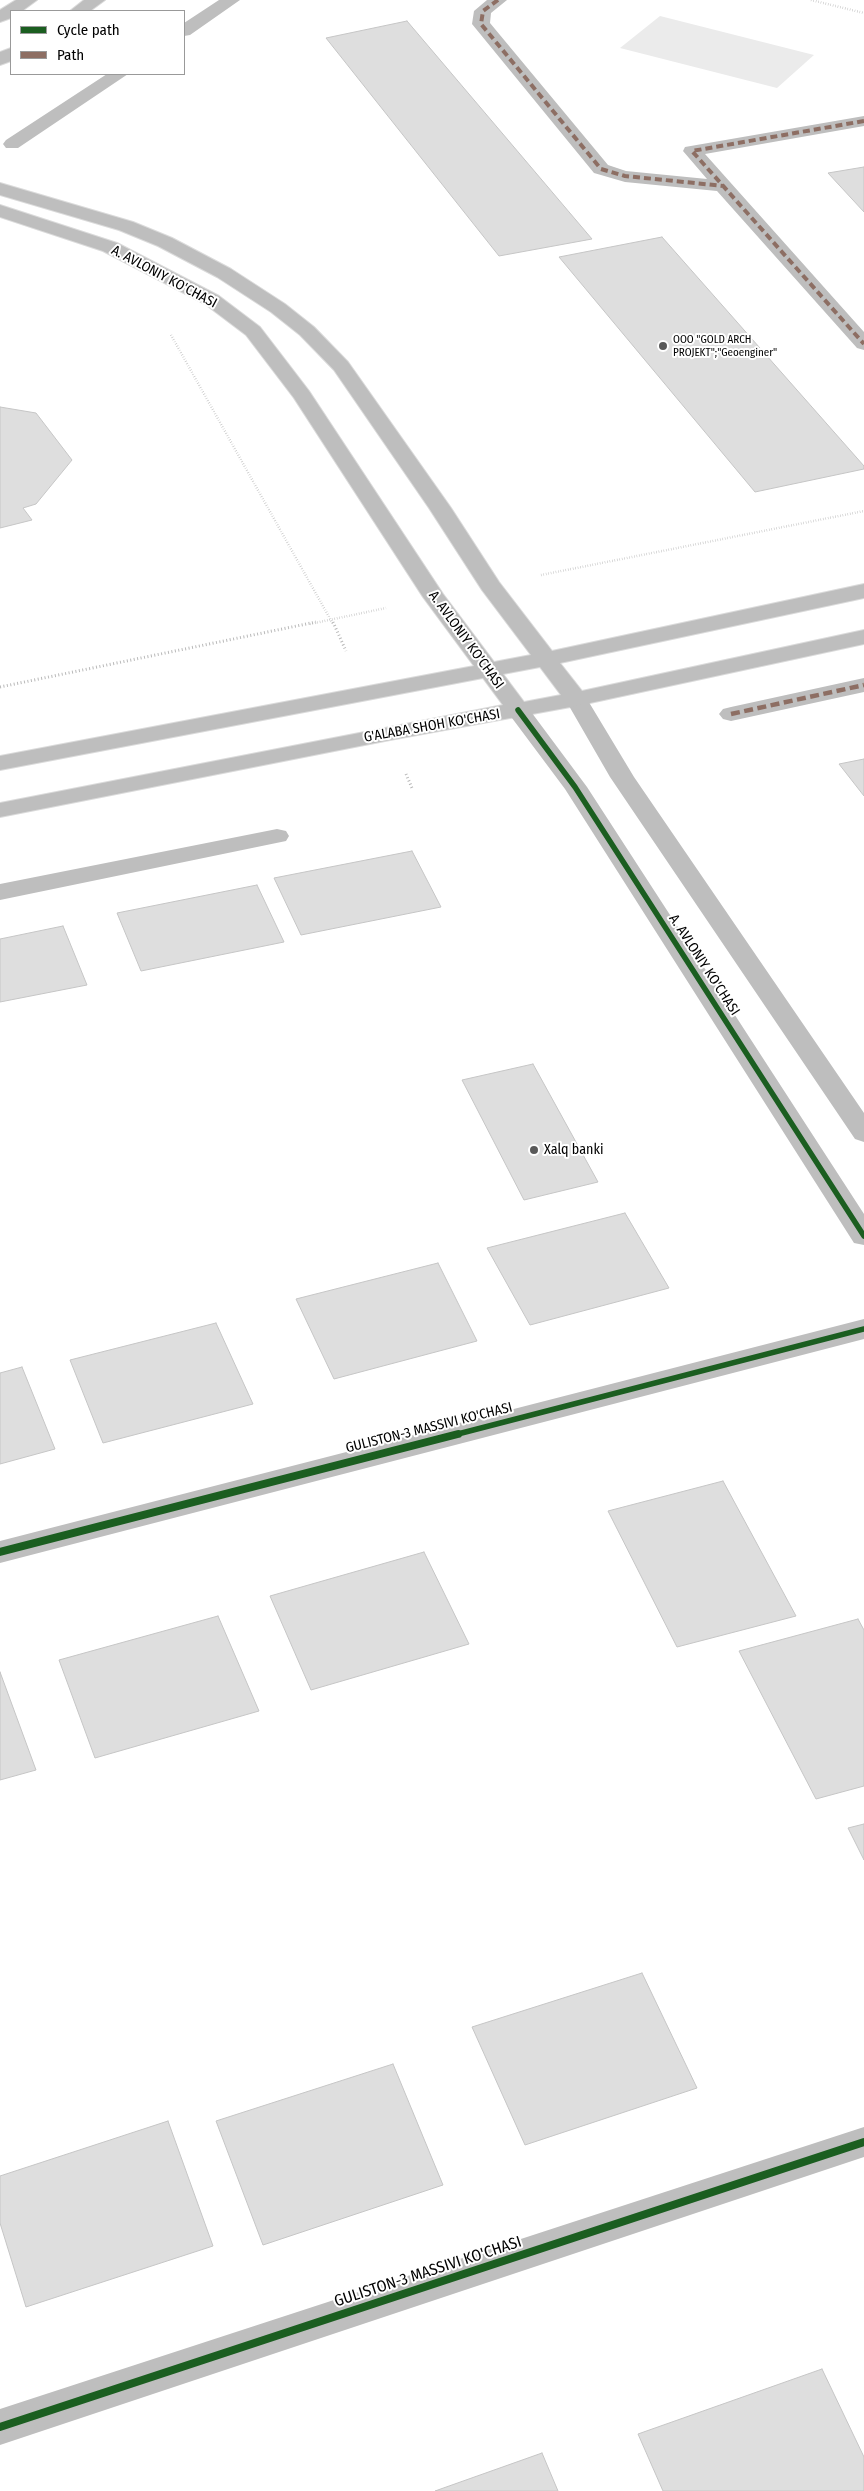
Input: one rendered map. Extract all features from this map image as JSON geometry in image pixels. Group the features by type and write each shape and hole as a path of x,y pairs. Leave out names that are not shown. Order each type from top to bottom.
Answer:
{"main road":[{"path":"12,10 28,0"},
{"path":"80,10 96,0"},
{"path":"185,30 231,0"},
{"path":"498,0 483,11 481,24 600,168 625,176 724,186"},
{"path":"12,144 117,75"},
{"path":"864,121 692,151 864,344"},
{"name":"A. AVLONIY KO'CHASI","path":"0,189 126,226 165,242 224,273 278,308 306,331 342,366 440,508 490,585 576,699 622,777 864,1133"},
{"name":"A. AVLONIY KO'CHASI","path":"0,211 110,246 212,300 253,332 302,395 434,597 575,787 864,1236"},
{"path":"0,763 547,659 864,591"},
{"name":"G'ALABA SHOH KO'CHASI","path":"0,810 390,733 576,699 864,637"},
{"path":"731,714 864,685"},
{"path":"0,892 277,836"},
{"name":"GULISTON-3 MASSIVI KO'CHASI","path":"0,1552 864,1328"},
{"name":"GULISTON-3 MASSIVI KO'CHASI","path":"0,2427 864,2142"}],"path":[{"path":"811,0 864,13"},
{"path":"171,335 332,621 366,693"},
{"path":"390,733 412,788"}],"shaded area":[{"path":"660,16 814,55 777,88 620,48"}],"building":[{"path":"407,21 592,239 499,256 326,38"},
{"path":"864,167 864,212 828,173"},
{"path":"662,237 864,466 864,469 755,492 559,257"},
{"path":"0,407 36,413 72,460 36,504 23,508 32,520 0,528"},
{"path":"864,759 864,796 839,764"},
{"path":"412,851 441,907 301,935 274,878"},
{"path":"257,885 284,942 141,971 117,913"},
{"path":"63,926 87,985 0,1002 0,939"},
{"path":"533,1064 598,1182 524,1200 462,1080"},
{"path":"625,1213 669,1288 530,1325 487,1248"},
{"path":"438,1263 477,1341 334,1379 296,1299"},
{"path":"216,1323 253,1404 103,1443 70,1360"},
{"path":"22,1367 55,1449 0,1464 0,1373"},
{"path":"723,1481 796,1616 677,1647 608,1511"},
{"path":"424,1552 469,1644 311,1690 270,1596"},
{"path":"218,1616 259,1711 95,1758 59,1660"},
{"path":"858,1619 864,1630 864,1786 816,1799 739,1651"},
{"path":"0,1672 36,1770 0,1780"},
{"path":"864,1824 864,1860 848,1828"},
{"path":"642,1973 697,2088 525,2145 472,2027"},
{"path":"393,2064 443,2185 263,2245 216,2121"},
{"path":"168,2121 213,2246 26,2307 0,2223 0,2176"},
{"path":"822,2369 864,2457 864,2491 663,2491 638,2434"},
{"path":"542,2453 558,2491 435,2491"}],"marked path":[{"path":"498,0 483,11 481,24 601,169 625,176 724,186"},
{"path":"864,121 692,151 864,344"},
{"path":"731,714 864,685"}],"cycle path":[{"path":"518,710 575,787 864,1236"},
{"path":"0,1552 864,1329"},
{"path":"0,2427 864,2142"}],"place":[{"name":"ООО \"GOLD ARCH PROJEKT\";\"Geoenginer\"","path":"663,346"},
{"name":"Xalq banki","path":"534,1150"}]}
